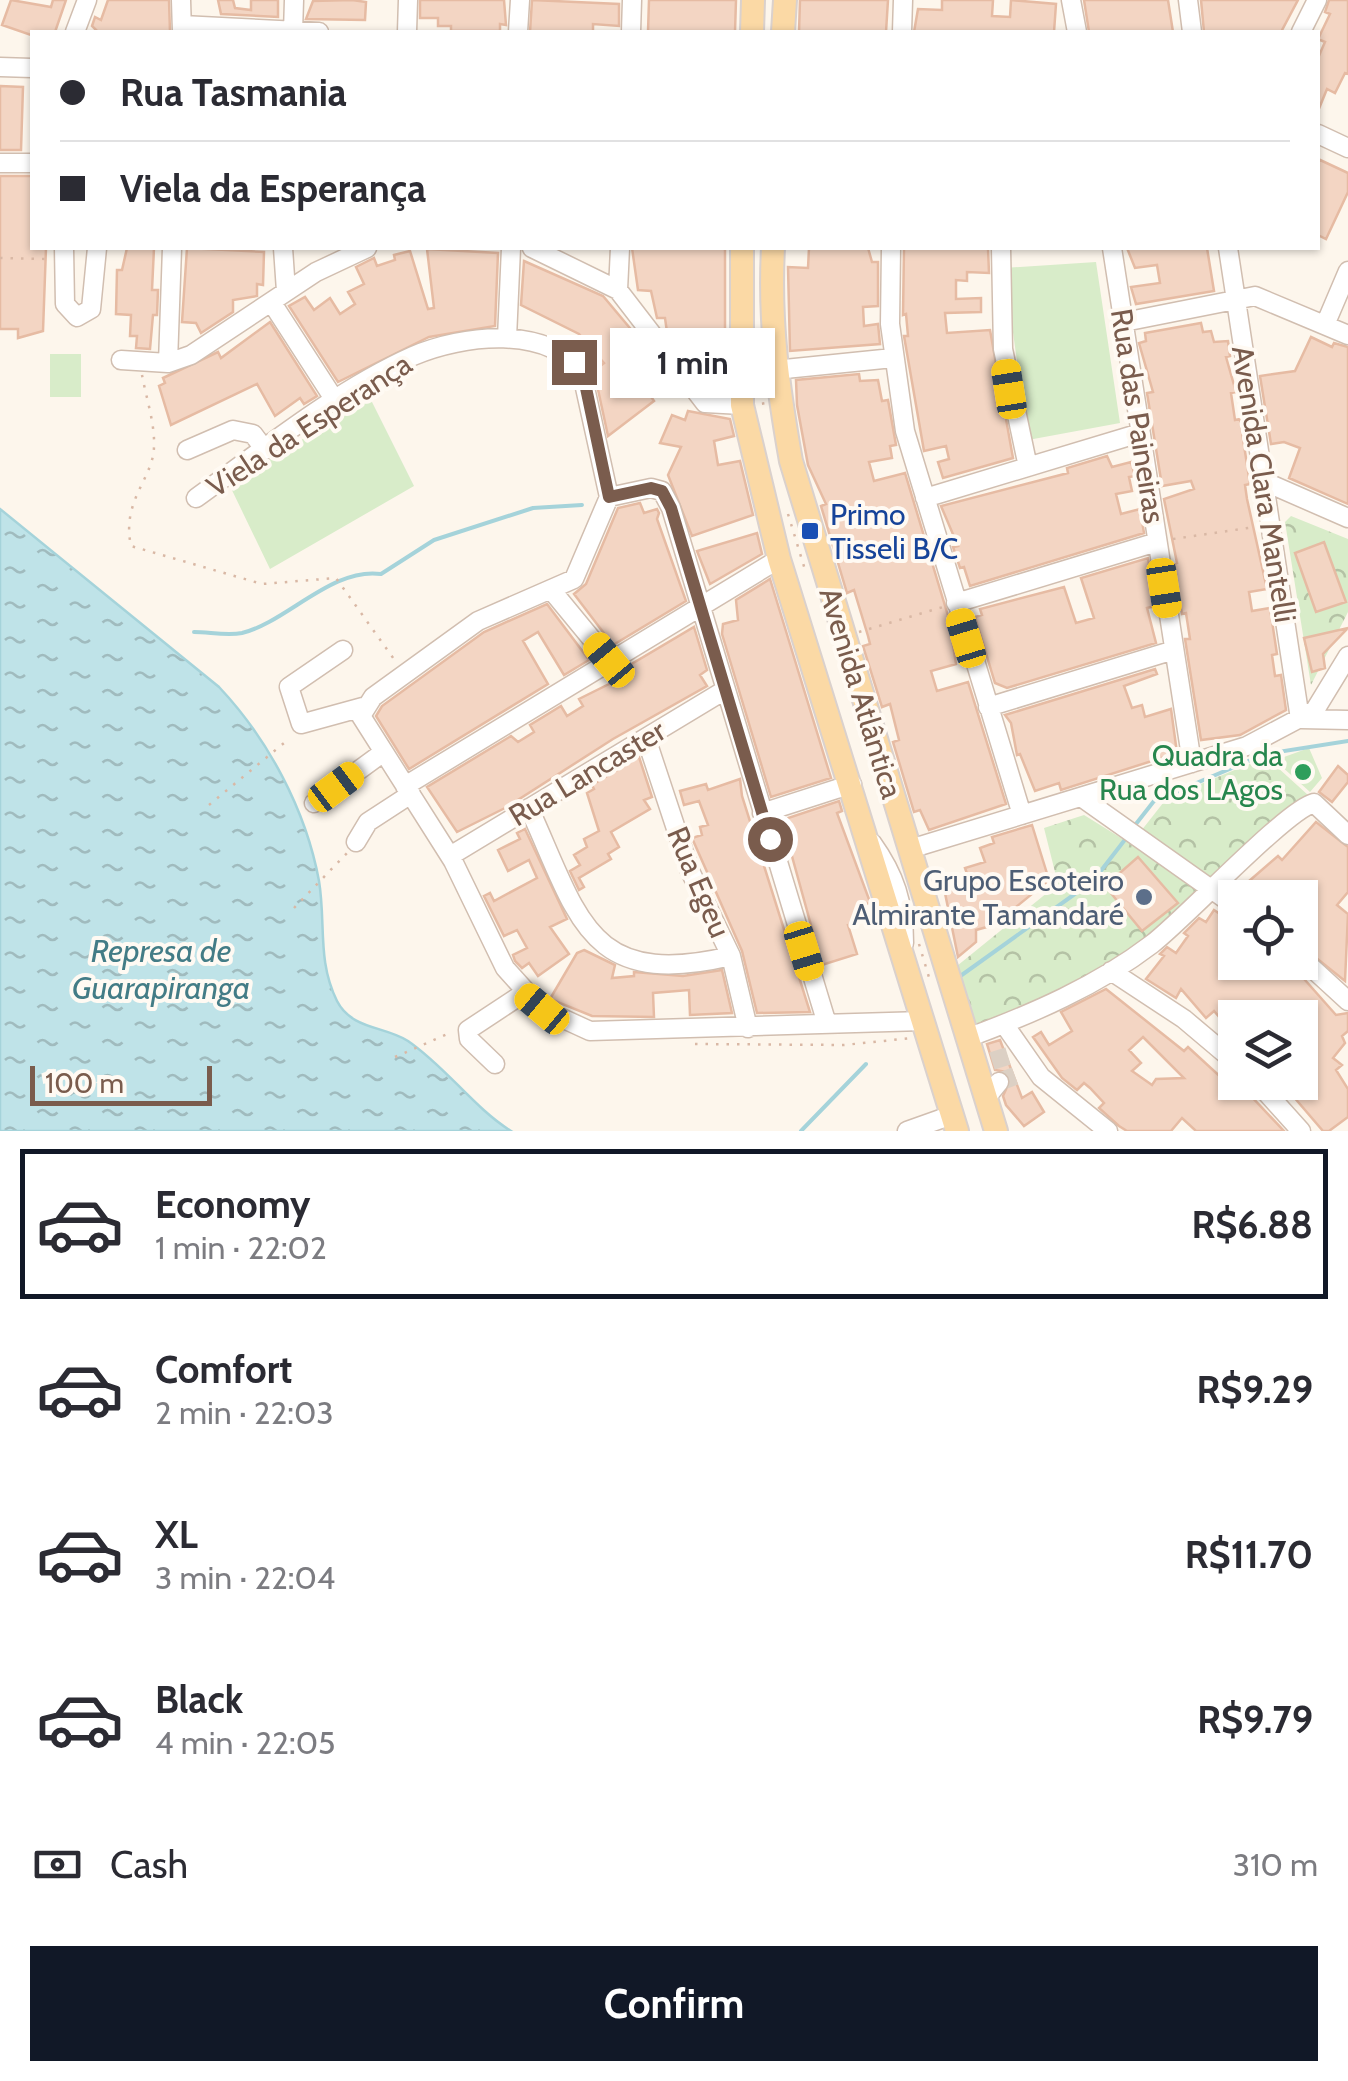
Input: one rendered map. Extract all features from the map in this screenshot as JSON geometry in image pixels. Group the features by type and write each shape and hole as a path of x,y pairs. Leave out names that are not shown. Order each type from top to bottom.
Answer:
{"main road":[{"path":"752,30 753,0"},
{"path":"783,30 785,0"},
{"name":"Avenida Atlântica","path":"742,250 742,405 780,559 868,838 911,948 921,1029 954,1123"},
{"name":"Avenida Atlântica","path":"773,250 770,312 774,370 790,461 967,1038 997,1075 996,1131"},
{"path":"868,838 888,856 910,850"}],"street":[{"path":"76,30 87,0"},
{"path":"180,0 182,29 219,30"},
{"path":"293,30 294,0"},
{"path":"407,30 408,0"},
{"path":"518,30 520,0"},
{"path":"630,30 632,0"},
{"path":"902,30 903,0"},
{"path":"1071,0 1077,30"},
{"path":"1188,0 1192,30"},
{"path":"1302,30 1317,0"},
{"path":"0,67 30,68"},
{"path":"1320,135 1348,148"},
{"path":"0,163 30,163"},
{"path":"64,254 65,304 77,317 91,309 96,250"},
{"path":"168,363 172,250"},
{"path":"282,250 279,297 336,402"},
{"path":"131,362 168,363 230,333 279,297 362,250"},
{"path":"507,338 511,250"},
{"path":"536,250 618,290 659,338 696,396 716,406 742,405"},
{"path":"618,290 620,250"},
{"path":"890,250 894,358 905,431 1022,816"},
{"path":"1001,250 1003,350 1028,467"},
{"name":"Rua das Paineiras","path":"1112,250 1192,763"},
{"name":"Avenida Clara Mantelli","path":"1228,250 1300,720"},
{"path":"1325,324 1348,271"},
{"path":"1124,322 1235,296 1265,298 1348,335"},
{"name":"Viela da Esperança","path":"196,498 336,402 416,355 507,338 543,342 574,362 586,388 609,497"},
{"path":"774,370 894,358"},
{"path":"187,450 233,430 253,434 265,450"},
{"path":"925,498 1140,432"},
{"path":"1263,480 1348,518"},
{"path":"343,650 288,687 302,724 362,707 492,614 552,592 574,579 592,547 609,497 651,488 662,491 827,1024"},
{"path":"956,603 1157,542"},
{"path":"356,842 368,822 408,790 609,660 780,559"},
{"path":"552,592 609,660"},
{"path":"988,706 1174,650"},
{"path":"910,850 1247,746 1315,710 1348,656"},
{"name":"Rua Lancaster","path":"450,856 725,690"},
{"path":"362,707 362,723 450,856 505,968 524,993 566,1023 590,1032 827,1024 921,1029"},
{"path":"1300,720 1348,720"},
{"name":"Rua Egeu","path":"646,738 690,870 731,956 748,1028"},
{"path":"314,804 381,754"},
{"path":"762,813 852,784"},
{"path":"1082,797 1218,894"},
{"path":"967,1038 1111,972 1214,891 1296,811 1314,803 1348,835"},
{"path":"528,808 580,916 606,949 631,961 731,956"},
{"path":"1111,972 1184,1019 1218,1048"},
{"path":"1318,974 1348,1002"},
{"path":"495,1064 469,1039 468,1030 524,993"},
{"path":"1004,1024 1041,1077 1108,1131"},
{"path":"997,1075 1028,1061"},
{"path":"997,1075 1041,1077"},
{"path":"1274,1100 1302,1131"},
{"path":"907,1131 954,1123"}],"path":[{"path":"0,258 64,254"},
{"path":"131,362 155,449 137,488 128,529 132,546 262,584 336,578 345,585 404,675"},
{"path":"1157,542 1270,525"},
{"path":"844,637 956,603"},
{"path":"209,805 284,743"},
{"path":"294,908 332,873 356,842"},
{"path":"911,948 934,997"},
{"path":"692,1044 844,1045 921,1029"},
{"path":"395,1056 439,1034 468,1030"}],"green space":[{"path":"1096,262 1120,423 1028,440 1004,268"},
{"path":"50,354 81,354 81,397 50,397"},
{"path":"370,398 414,486 270,569 229,484"},
{"path":"1291,516 1348,539 1348,612 1311,685 1285,522"},
{"name":"Quadra da Rua dos LAgos","path":"1309,748 1322,778 1310,792 1280,765 1284,757"},
{"path":"1266,757 1308,795 1212,883 1141,831 1167,798"},
{"path":"1084,815 1205,890 1132,952 1078,984 971,1032 952,970 1058,884 1044,828"}],"water":[{"name":"Represa de Guarapiranga","path":"0,509 219,687 237,707 283,777 305,828 319,881 324,957 337,1001 351,1017 408,1041 511,1131 0,1131"}],"building":[{"path":"11,0 51,7 53,0 66,0 56,30 30,30 30,35 2,25"},
{"path":"108,0 169,0 170,30 96,30 92,26 95,17 101,20"},
{"path":"218,0 233,0 235,8 251,10 251,0 278,0 278,17 221,14"},
{"path":"420,0 504,0 506,25 500,24 500,30 451,30 451,26 438,26 438,18 420,18"},
{"path":"532,0 619,4 619,26 593,24 593,30 530,30"},
{"path":"649,0 736,0 735,30 648,30"},
{"path":"800,0 888,0 886,30 799,30"},
{"path":"942,0 993,0 992,16 1010,17 1011,0 1056,4 1054,30 914,30 918,9 942,10"},
{"path":"1084,0 1168,0 1173,30 1089,30"},
{"path":"1201,0 1298,0 1282,30 1204,30"},
{"path":"1329,0 1348,0 1348,74 1345,73 1335,93 1327,89 1320,106 1320,53 1325,42 1320,35 1330,14 1325,12"},
{"path":"313,1 366,2 365,20 306,19"},
{"path":"0,86 23,87 21,150 0,150"},
{"path":"1320,160 1348,173 1348,192 1326,239 1320,236"},
{"path":"0,176 30,176 30,250 46,250 43,331 18,338 18,329 0,329"},
{"path":"127,250 154,250 152,290 158,290 150,349 136,348 137,336 130,336 131,315 116,314 117,270 122,270"},
{"path":"187,250 264,252 263,285 257,284 257,296 233,300 233,312 201,333 196,323 182,322"},
{"path":"427,250 498,253 495,326 429,337 338,382 289,306 305,297 314,310 330,298 340,314 355,304 348,292 364,284 356,267 374,258 377,266 410,251 428,309 434,308"},
{"path":"632,250 725,250 725,392 711,391 675,342 676,332 667,332 665,318 657,318 651,291 638,290"},
{"path":"809,250 869,250 872,262 878,262 878,306 863,307 864,326 878,324 880,344 790,351 788,267 808,268"},
{"path":"904,250 988,250 989,273 967,272 967,281 956,280 956,299 981,298 981,312 945,313 947,333 990,330 1013,458 943,478 938,462 949,459 946,446 924,451 904,336 908,336 906,314 903,315"},
{"path":"1128,250 1207,250 1214,291 1136,304 1131,287 1160,283 1157,265 1135,268"},
{"path":"524,261 603,296 650,352 634,370 647,382 643,385 654,401 608,436 594,371 604,363 579,334 521,305"},
{"path":"270,322 317,396 304,404 300,398 275,416 257,384 171,425 159,386 165,383 163,378 218,352 221,358"},
{"path":"1201,323 1203,332 1211,331 1214,342 1228,341 1230,356 1226,357 1236,392 1231,393 1235,420 1240,419 1250,484 1245,485 1247,499 1267,589 1249,592 1252,611 1270,608 1277,654 1272,655 1275,676 1281,675 1286,710 1240,735 1201,740 1185,639 1190,639 1186,613 1182,614 1164,499 1194,489 1191,481 1162,486 1147,393 1153,392 1139,343 1146,341 1145,333"},
{"path":"1311,337 1332,347 1334,343 1348,347 1348,504 1289,478 1300,448 1284,442 1271,444 1260,376 1295,371"},
{"path":"859,374 860,381 878,380 882,401 888,400 896,445 890,446 892,458 869,462 874,481 905,473 949,619 956,664 931,671 937,691 968,682 1006,804 929,830 920,810 914,812 893,742 899,740 890,704 882,707 863,646 870,644 868,636 854,590 847,593 821,506 826,504 808,465 797,405 796,380"},
{"path":"688,411 730,419 734,436 714,441 718,465 740,461 753,515 692,536 668,475 681,447 660,443 672,415 685,420"},
{"path":"1107,456 1112,467 1131,462 1135,476 1129,477 1132,491 1116,494 1121,514 1140,509 1144,533 970,586 964,567 960,568 953,547 958,546 941,506 1068,473 1067,468"},
{"path":"640,503 644,513 657,509 659,513 657,519 686,601 613,645 574,594 586,584 618,508"},
{"path":"757,533 762,554 710,584 697,551"},
{"path":"1324,542 1346,602 1316,612 1295,553"},
{"path":"1148,558 1155,606 1147,608 1156,643 1007,688 995,683 975,617 982,615 980,609 1064,587 1076,623 1094,618 1081,578"},
{"path":"770,579 831,778 771,797 722,634 723,624 738,620 736,600"},
{"path":"547,604 589,660 564,675 538,632 523,641 548,684 409,769 376,716 382,706 484,632"},
{"path":"694,627 707,670 700,675 707,686 613,739 507,807 457,832 427,787 511,736 518,742 534,732 530,725 561,706 567,716 583,706 579,699 611,683 608,678"},
{"path":"1348,628 1323,654 1325,668 1312,672 1304,638"},
{"path":"1155,669 1157,674 1124,686 1132,708 1142,705 1145,717 1171,709 1177,753 1061,790 1059,783 1035,791 1020,754 1017,755 1011,723 1005,715"},
{"path":"639,757 652,797 644,800 650,809 611,832 619,847 608,854 611,859 579,878 584,887 579,890 570,871 580,865 574,855 587,847 584,839 599,831 587,793 594,789 592,785"},
{"path":"1338,766 1348,775 1348,782 1332,802 1319,792"},
{"path":"740,779 810,1012 757,1013 742,951 692,838 702,835 700,827 708,825 699,801 684,805 680,791 706,784 708,790"},
{"path":"839,801 842,811 837,813 870,902 858,910 861,921 848,925 857,954 822,965 782,820"},
{"path":"1316,822 1348,847 1348,892 1337,905 1348,914 1345,981 1318,959 1318,880 1250,880 1278,856 1282,860"},
{"path":"1032,825 1049,880 994,925 976,930 976,942 958,957 945,893 971,885 965,868 985,862 980,848 994,843 992,837"},
{"path":"525,829 567,919 550,927 569,954 538,976 529,963 522,968 515,961 513,955 527,948 517,930 504,936 484,896 490,893 494,901 537,878 529,860 508,871 498,850 520,839 517,833"},
{"name":"Grupo Escoteiro Almirante Tamandaré","path":"1138,857 1178,903 1142,931 1105,886"},
{"path":"1214,910 1218,913 1218,980 1305,980 1336,1015 1348,1013 1348,1031 1342,1036 1345,1043 1333,1058 1342,1065 1336,1070 1348,1089 1348,1117 1329,1131 1323,1131 1296,1100 1318,1100 1318,1000 1218,1000 1218,1016 1214,1011 1206,1018 1181,989 1176,998 1146,979 1167,947 1176,953 1188,936 1184,933 1199,918 1206,922"},
{"path":"584,950 615,965 612,978 634,976 634,972 683,976 722,970 732,1013 690,1015 689,990 653,993 654,1017 592,1016 550,999 577,953"},
{"path":"1106,989 1184,1051 1188,1047 1218,1075 1218,1100 1255,1100 1284,1131 1196,1131 1182,1118 1171,1131 1127,1131 1099,1108 1104,1103 1084,1083 1077,1090 1062,1078 1033,1037 1041,1032 1049,1045 1072,1031 1061,1012","holes":["1143,1037 1184,1078 1156,1079 1152,1085 1132,1071 1141,1063 1129,1050"]},
{"path":"1000,1040 1022,1098 1032,1092 1044,1112 1024,1126 1003,1096 1011,1078 1006,1072 995,1070 987,1044"}],"waterway":[{"path":"194,632 242,633 345,579 381,574 434,540 533,508 582,505"},
{"path":"1132,829 1154,801 1265,754 1348,741"},
{"path":"959,977 1093,881 1127,837"},
{"path":"801,1131 866,1064"}],"tunnel":[{"path":"992,1061 1008,1056"},
{"path":"999,1082 1015,1076"}],"place":[{"name":"Primo Tisseli B/C","path":"810,531"},
{"name":"Quadra da Rua dos LAgos","path":"1303,772"},
{"name":"Grupo Escoteiro Almirante Tamandaré","path":"1144,897"}],"route":[{"path":"574,362 586,388 609,497 651,488 662,491 671,508 770,839"}]}
